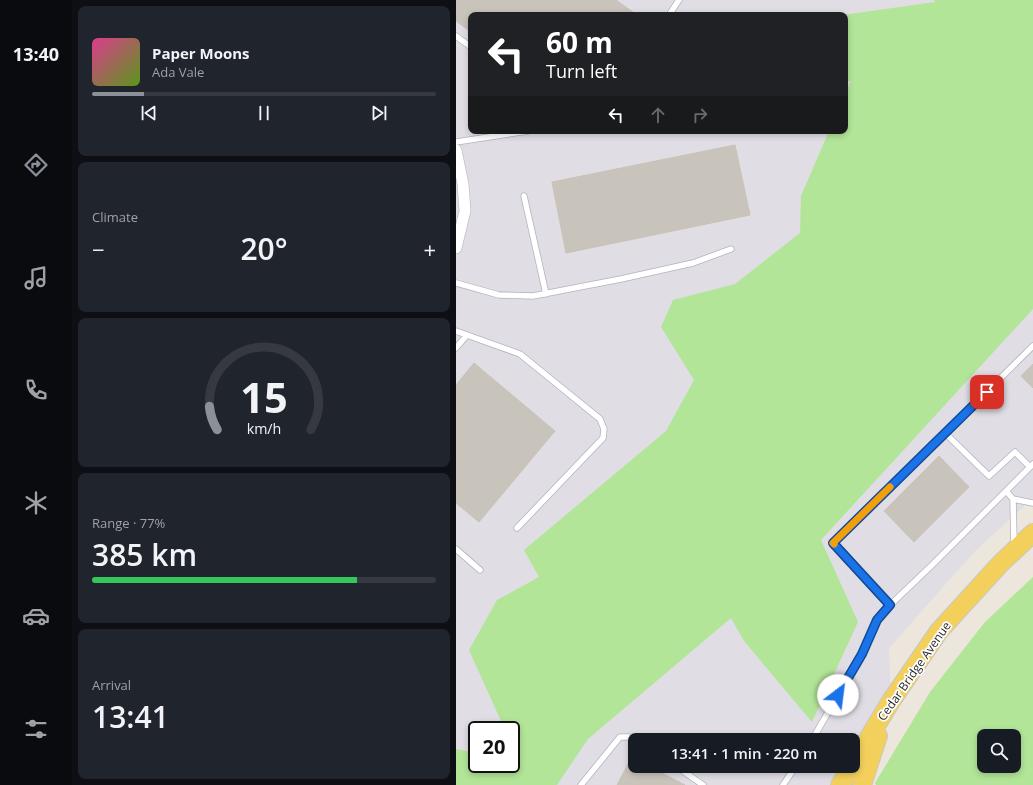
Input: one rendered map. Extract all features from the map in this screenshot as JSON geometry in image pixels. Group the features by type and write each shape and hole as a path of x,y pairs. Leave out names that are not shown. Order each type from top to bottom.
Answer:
{"main road":[{"name":"Cedar Bridge Avenue","path":"860,752 890,701 939,630 1001,563 1033,533"},
{"path":"862,785 890,701"},
{"name":"Cedar Bridge Avenue","path":"840,785 847,773"}],"street":[{"path":"456,150 463,184 465,211 456,248"}],"lane":[{"path":"671,12 679,0"},
{"path":"456,36 468,45"},
{"path":"456,142 508,134"},
{"path":"524,196 546,294"},
{"path":"456,283 499,295 533,296 693,263 731,249"},
{"path":"456,331 520,354 600,419 604,429 603,438 517,528"},
{"path":"456,348 467,335"},
{"path":"890,605 833,543 1033,346"},
{"path":"816,733 862,654 877,620 890,605 931,566 1031,465 1014,452 988,476 945,432"},
{"path":"1006,491 1013,499 1033,503"},
{"path":"1013,499 1015,551"},
{"path":"456,549 480,570"},
{"path":"581,785 620,737 628,737"},
{"path":"687,773 703,785"},
{"path":"783,785 791,773"}],"shaded area":[{"path":"456,0 1033,0 1033,498 976,550 889,648 891,701 860,752 860,733 628,733 628,773 848,773 840,785 456,785"}],"green space":[{"path":"934,0 1033,0 1033,309 821,540 858,622 812,722 744,641 731,618 588,739 557,785 456,785 456,749 468,751 468,773 520,773 520,721 501,721 469,650 497,600 539,577 524,550 666,431 694,380 661,327 673,300 735,284 800,233 801,196 828,134 848,134 848,88 851,81 848,82 848,14 935,2"},
{"path":"1033,577 1033,785 876,785 875,783 930,692 985,622"}],"building":[{"path":"456,0 616,0 633,12 468,12 468,30 456,21"},
{"path":"735,145 750,215 566,253 552,182"},
{"path":"474,363 555,431 479,522 456,503 456,385"},
{"path":"1033,364 1033,388 1021,376"},
{"path":"939,456 969,487 914,542 884,511"},
{"path":"628,764 628,773 662,773 685,785 617,785"}],"slow traffic":[{"path":"834,544 833,543 890,487"}],"route":[{"path":"838,695 862,654 877,620 890,605 833,543 987,392"}]}
